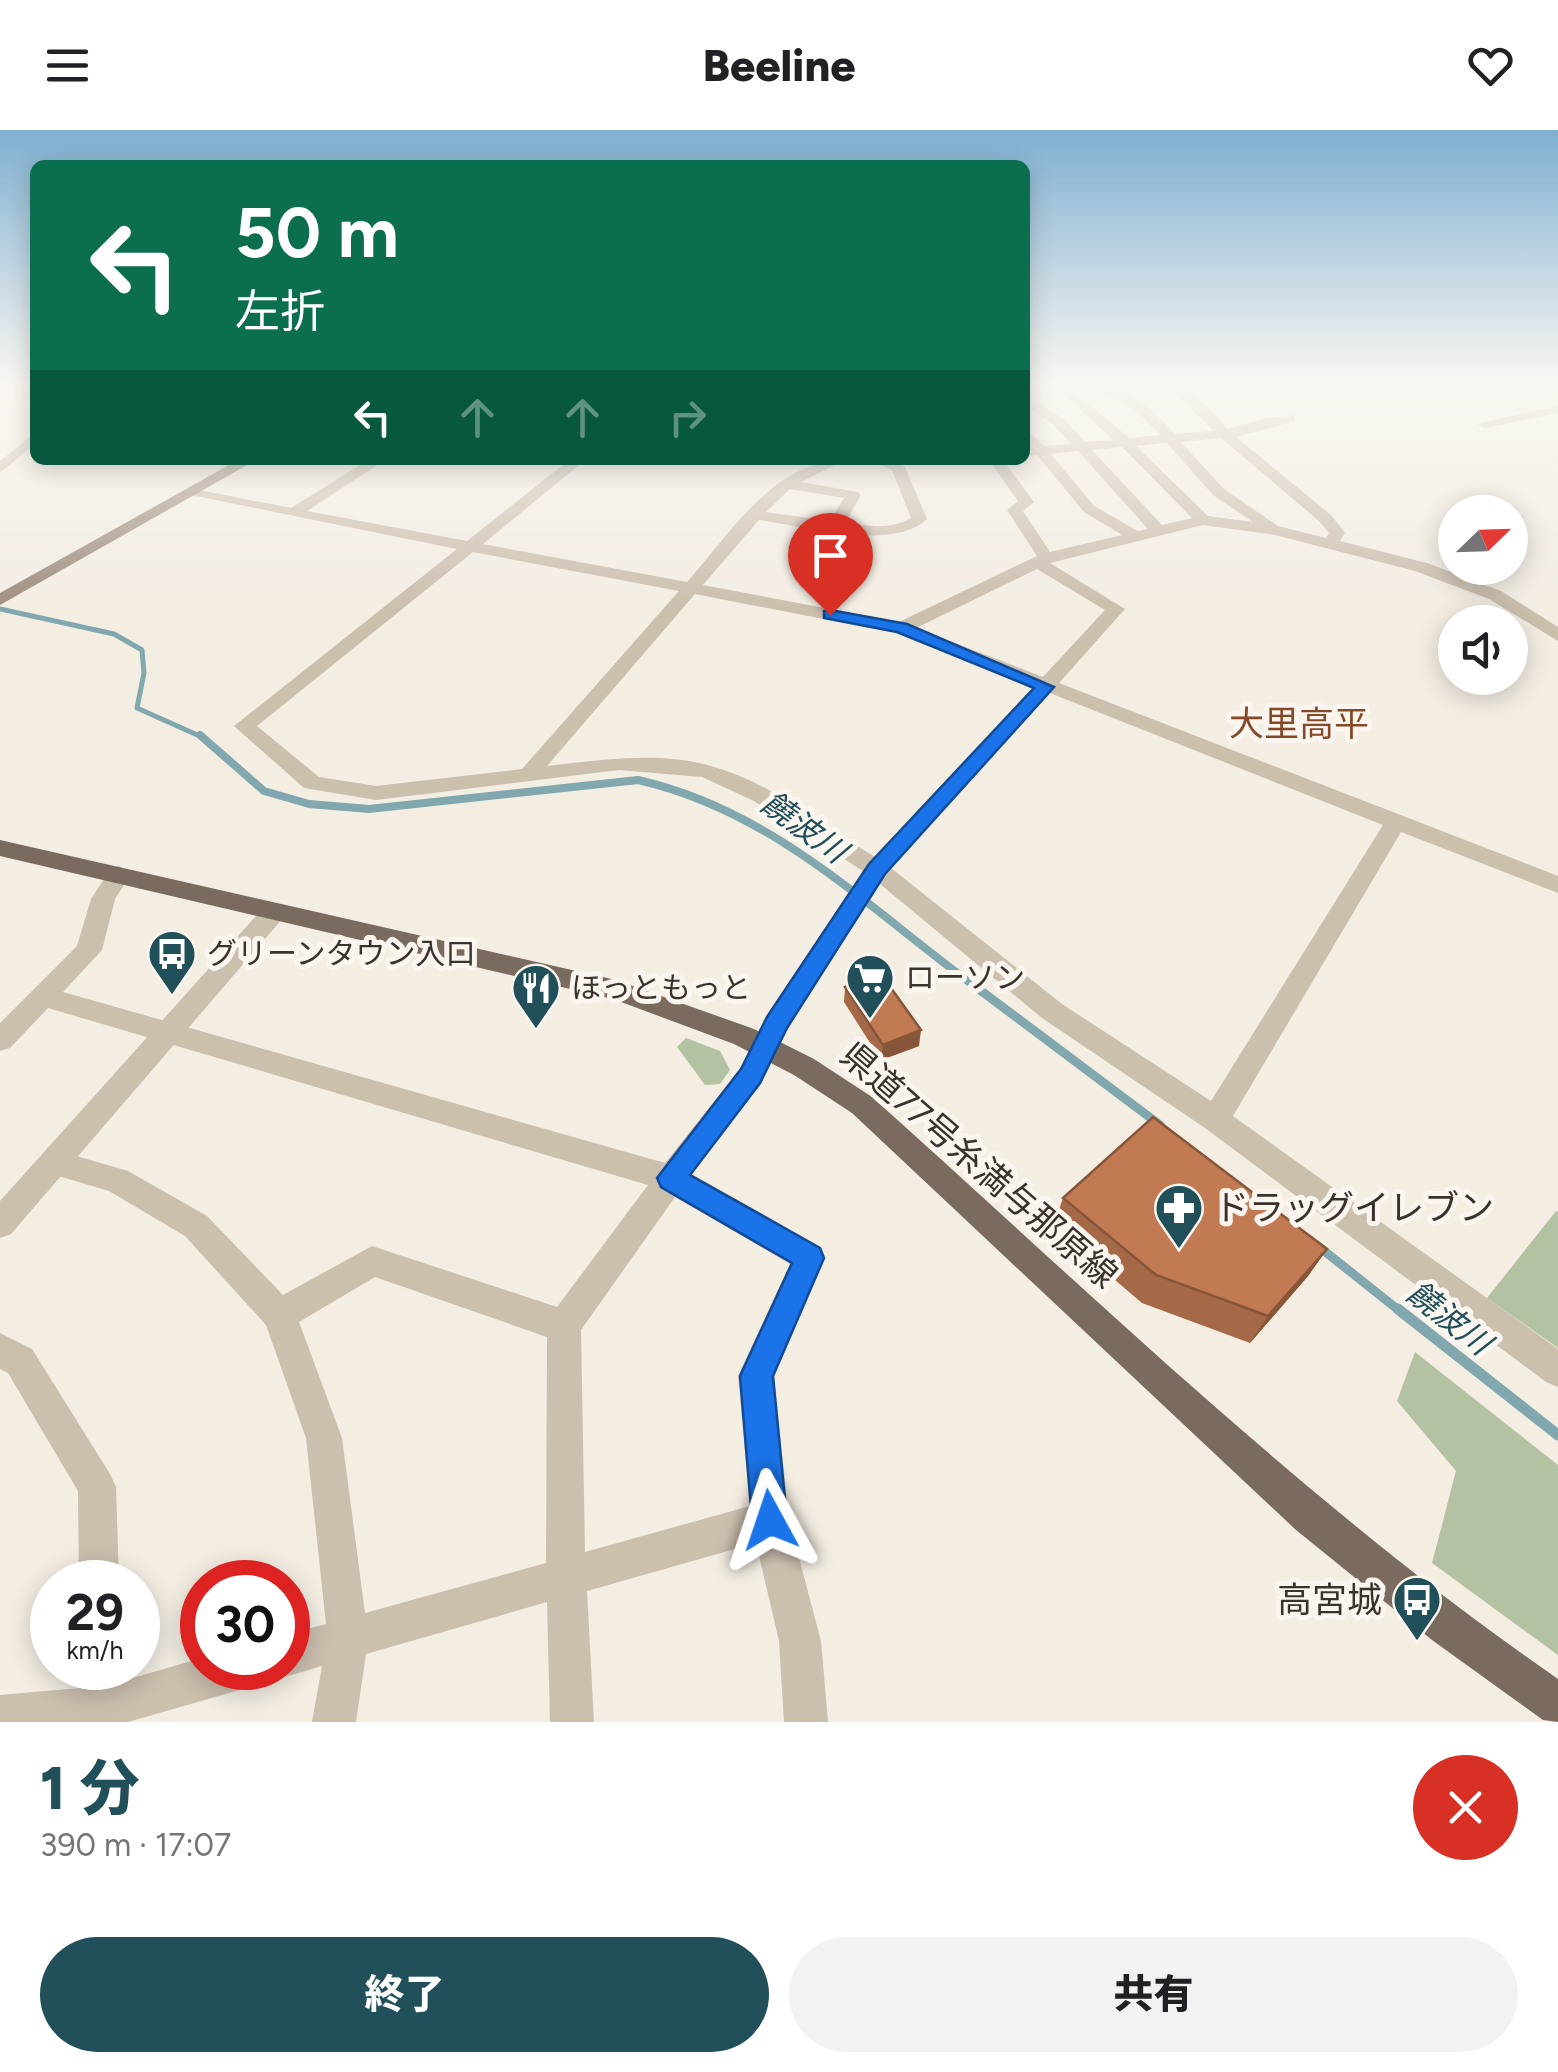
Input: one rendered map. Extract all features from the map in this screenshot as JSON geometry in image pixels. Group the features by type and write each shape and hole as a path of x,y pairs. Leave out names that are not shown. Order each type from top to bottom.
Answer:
{"main road":[{"path":"0,600 239,465"},
{"name":"県道77号糸満与那原線","path":"0,848 588,982 697,1016 816,1071 862,1105 1310,1516 1446,1626 1558,1705"}],"street":[{"path":"1050,459 1089,509 1132,534"},
{"path":"1093,459 1157,530"},
{"path":"1141,459 1204,520"},
{"path":"1191,459 1212,487 1275,530"},
{"path":"1254,459 1325,518 1337,534 1330,544"},
{"path":"293,513 370,465"},
{"path":"572,465 244,726 312,784 376,793 619,764 706,770 762,796 877,869 1052,1010 1215,1118 1558,1370"},
{"path":"529,774 755,515 787,484 824,465"},
{"path":"755,515 878,532 912,525 919,520 898,468 890,465"},
{"path":"572,1722 566,1575 564,1326 751,1076 765,1045 877,869 1116,609 1042,560 1015,510 1026,502 1000,465"},
{"path":"787,484 853,495 834,526"},
{"path":"190,493 901,628 1558,885"},
{"path":"901,628 1042,560 1132,534 1204,520 1275,530 1421,567 1495,594 1558,635"},
{"path":"1215,1118 1396,822"},
{"path":"0,1040 89,950 104,899 119,874"},
{"path":"0,1224 274,912"},
{"path":"44,996 164,1034 671,1178 809,1258 756,1376 770,1520 800,1641 806,1722"},
{"path":"56,1163 117,1180 196,1226 279,1316 324,1438 348,1637 334,1722"},
{"path":"279,1316 372,1262 564,1326"},
{"path":"0,1350 20,1361 98,1487 100,1560"},
{"path":"310,1648 770,1520"},
{"path":"0,1717 180,1682"}],"green space":[{"path":"686,1038 720,1051 730,1070 720,1084 705,1085 677,1047"},
{"path":"1558,1212 1558,1348 1487,1298"},
{"path":"1415,1352 1558,1465 1558,1655 1432,1563 1456,1471 1397,1401"}],"building":[{"path":"881,974 921,1030 883,1045 845,987"},
{"name":"ドラッグイレブン","path":"1153,1117 1327,1249 1268,1316 1156,1275 1063,1198"}],"waterway":[{"name":"饒波川","path":"0,609 114,634 142,650 144,673 137,708 203,737"},
{"name":"饒波川","path":"203,737 264,791 309,804 369,809 638,780 687,795 734,814 819,866 980,990"},
{"name":"饒波川","path":"976,987 980,990"},
{"name":"饒波川","path":"980,990 1160,1125"},
{"name":"饒波川","path":"1318,1246 1401,1312"},
{"name":"饒波川","path":"1398,1309 1558,1435"}],"place":[{"name":"グリーンタウン入口","path":"172,996"},
{"name":"ローソン","path":"870,1020"},
{"name":"ほっともっと","path":"536,1030"},
{"name":"ドラッグイレブン","path":"1179,1250"},
{"name":"高宮城","path":"1417,1642"}],"district":[{"name":"大里高平","path":"1299,724"}],"route":[{"path":"770,1520 756,1376 809,1258 671,1178 751,1076 776,1024 877,869 1045,687 901,628 830,615"}]}
